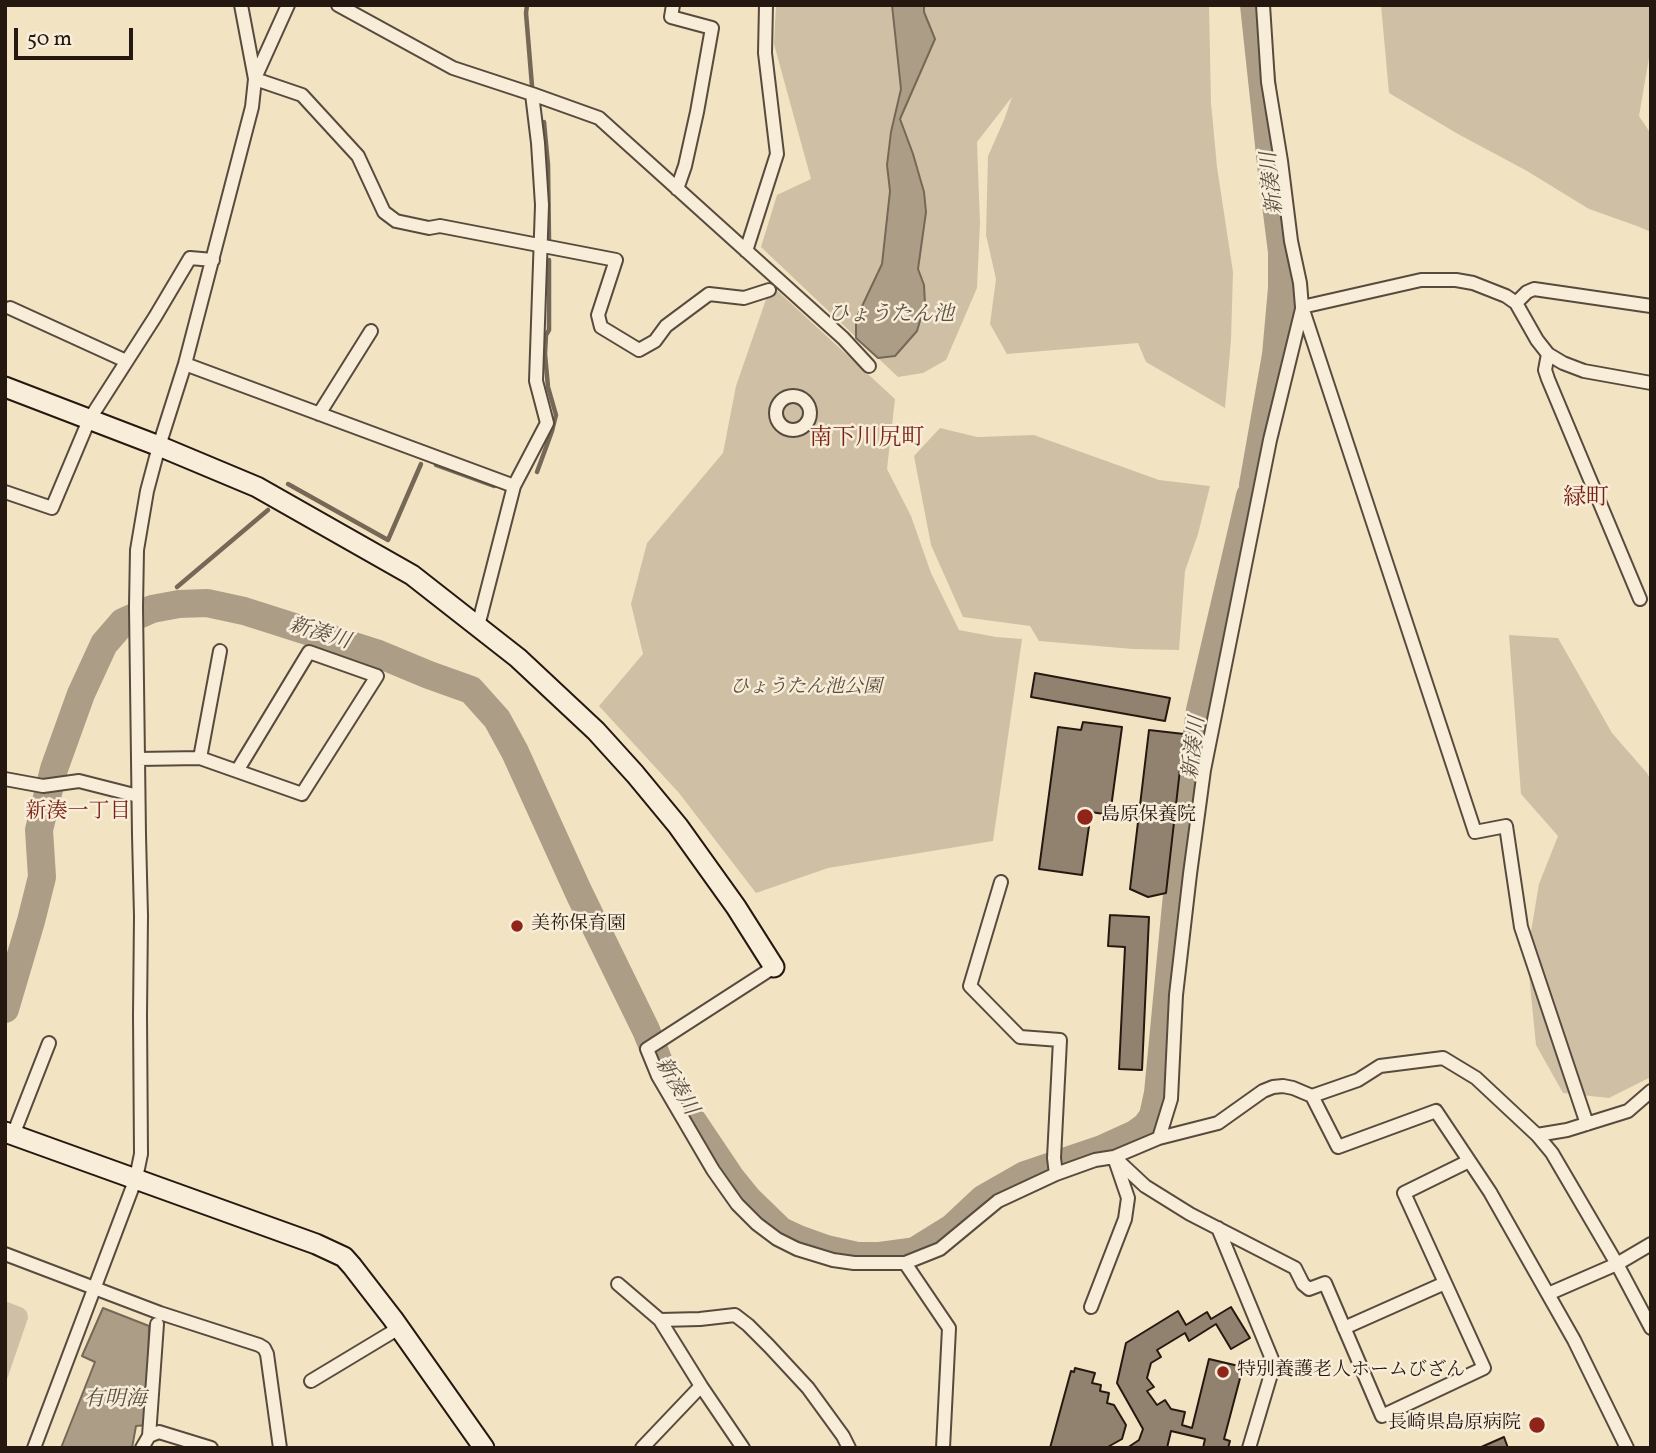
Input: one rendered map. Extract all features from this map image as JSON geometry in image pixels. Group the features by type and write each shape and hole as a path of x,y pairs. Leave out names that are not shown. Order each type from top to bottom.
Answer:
{"street":[{"path":"34,1448 136,1178 141,1154 137,550 147,491 185,364 252,107 255,79 242,5"},
{"path":"255,79 288,5"},
{"path":"338,5 453,68 599,118 843,338 869,366"},
{"path":"673,5 671,17 712,28 697,112 677,189"},
{"path":"746,251 777,154 765,53 766,5"},
{"path":"1263,5 1268,82 1302,307 1475,832 1506,826 1521,927 1587,1125"},
{"path":"255,79 302,95 358,156 384,212 396,221 429,228 440,226 616,260 598,315 601,327 639,349 654,341 666,326 709,294 744,298 769,290"},
{"path":"478,626 514,486 548,423 536,381 542,205 532,94"},
{"path":"5,492 52,508 89,420 190,258 213,260"},
{"path":"1302,307 1422,280 1473,283 1506,296 1516,303 1537,341 1548,354 1563,363 1584,371 1651,383"},
{"path":"1516,303 1534,289 1651,306"},
{"path":"1159,1138 1171,1099 1176,995 1204,770 1270,440 1302,307"},
{"path":"10,308 126,361"},
{"path":"319,414 371,331"},
{"path":"1548,354 1545,370 1548,379 1640,599"},
{"path":"185,364 514,486"},
{"path":"5,387 257,487 412,575 518,658 562,697 635,774 708,866 774,967 652,1046 657,1076 713,1170 737,1204 777,1239 797,1249 833,1260 854,1263 905,1263 940,1249 998,1201 1055,1167 1114,1157 1159,1138 1218,1124 1263,1091 1273,1087 1293,1088 1312,1096 1338,1147 1436,1111 1490,1192 1548,1294 1574,1340 1627,1448"},
{"path":"200,758 220,651"},
{"path":"138,760 200,758 302,794 377,676 309,652 237,771"},
{"path":"5,779 43,786 79,781 138,796"},
{"path":"1001,882 970,986 1020,1037 1060,1040 1055,1167"},
{"path":"49,1043 9,1133 316,1244 344,1258 399,1328 480,1446"},
{"path":"1312,1096 1358,1080 1380,1066 1443,1058 1476,1078 1537,1135 1552,1153 1651,1328"},
{"path":"1537,1135 1587,1125 1628,1111 1651,1091"},
{"path":"1114,1157 1145,1186 1189,1214 1294,1268 1309,1289 1325,1283 1382,1416 1484,1368 1404,1193 1469,1161"},
{"path":"1091,1307 1125,1219 1128,1198 1114,1157"},
{"path":"1218,1228 1274,1364 1249,1448"},
{"path":"1548,1294 1617,1264 1651,1244"},
{"path":"5,1254 264,1348 280,1448"},
{"path":"905,1263 948,1328 943,1448"},
{"path":"618,1283 660,1320 743,1448"},
{"path":"1345,1328 1445,1283"},
{"path":"660,1320 735,1315 762,1339 808,1388 849,1448"},
{"path":"142,1448 149,1436 157,1324"},
{"path":"311,1381 399,1328"},
{"path":"642,1448 701,1386"},
{"path":"149,1436 159,1432 211,1448"}],"green space":[{"path":"776,5 1209,5 1211,103 1217,167 1233,272 1225,408 1146,362 1138,343 1007,354 990,324 996,279 986,235 988,156 1012,97 977,142 980,223 977,288 946,360 923,373 898,377 761,247 777,195 811,179 774,44"},
{"path":"1381,5 1651,5 1651,46 1639,116 1651,134 1651,232 1589,209 1389,93"},
{"name":"ひょうたん池公園","path":"771,285 895,399 887,469 911,516 931,573 959,630 1022,639 993,841 828,868 756,893 679,793 599,706 643,654 631,604 647,543 723,453 736,386"},
{"path":"940,428 977,437 1034,435 1159,480 1210,486 1185,571 1179,650 1039,641 1030,626 963,617 931,545 914,456"},
{"path":"1509,635 1558,638 1612,733 1651,781 1651,1077 1609,1098 1563,1093 1536,1045 1527,955 1539,884 1558,836 1521,794"},
{"path":"5,1301 23,1308 28,1318 5,1385"}],"water":[{"name":"ひょうたん池","path":"892,5 924,5 924,12 935,39 900,119 924,192 926,212 918,269 924,285 925,304 917,331 895,356 878,358 856,338 856,319 882,264 890,191 887,165 901,89"},
{"name":"有明海","path":"103,1308 149,1326 147,1425 136,1426 132,1448 61,1448 95,1362 82,1356"}],"building":[{"path":"1035,673 1170,698 1165,721 1031,697"},
{"path":"1083,722 1122,727 1110,815 1091,812 1082,875 1039,869 1058,727 1081,730"},
{"path":"1149,730 1184,734 1166,893 1148,897 1130,889"},
{"path":"1110,915 1149,917 1142,1070 1119,1069 1125,947 1108,946"},
{"name":"特別養護老人ホームびざん","path":"1231,1307 1250,1338 1231,1349 1216,1324 1189,1341 1185,1333 1157,1350 1161,1357 1151,1363 1147,1378 1154,1387 1147,1391 1157,1405 1165,1400 1171,1409 1185,1412 1182,1425 1192,1428 1209,1359 1243,1367 1224,1439 1230,1441 1228,1448 1203,1448 1205,1439 1171,1431 1167,1448 1127,1448 1139,1440 1143,1429 1117,1383 1126,1343 1178,1311 1186,1325 1207,1312 1211,1319"},
{"path":"1075,1368 1095,1373 1092,1383 1101,1385 1100,1391 1109,1393 1107,1403 1114,1405 1126,1425 1122,1439 1106,1448 1050,1448 1071,1371 1074,1372"},
{"path":"1504,1437 1508,1448 1479,1448"}],"waterway":[{"path":"527,5 532,86"},
{"name":"新湊川","path":"1253,485 1276,355 1282,288 1282,252 1254,5"},
{"path":"544,122 548,165 549,239"},
{"path":"537,472 556,415 548,387 545,354 546,335 549,330 549,260"},
{"path":"288,484 388,540 421,464"},
{"path":"436,465 494,486"},
{"name":"新湊川","path":"5,1009 42,877 39,830 54,769 81,694 104,644 123,622 152,609 207,603 244,611 376,653 471,690 497,719 515,752 659,1062 686,1111 731,1178 781,1231 798,1239 857,1256 915,1251 952,1228 983,1199 1025,1175 1102,1149 1135,1134 1146,1126 1153,1116 1158,1093 1180,863 1200,710 1250,496"},
{"path":"177,587 268,510"},
{"name":"新湊川","path":"152,609 158,603"}],"place":[{"name":"島原保養院","path":"1085,817"},
{"name":"美祢保育園","path":"517,926"},
{"name":"特別養護老人ホームびざん","path":"1223,1372"},
{"name":"長崎県島原病院","path":"1537,1425"}],"district":[{"name":"南下川尻町","path":"867,440"},
{"name":"緑町","path":"1586,500"},
{"name":"新湊一丁目","path":"78,813"}]}
